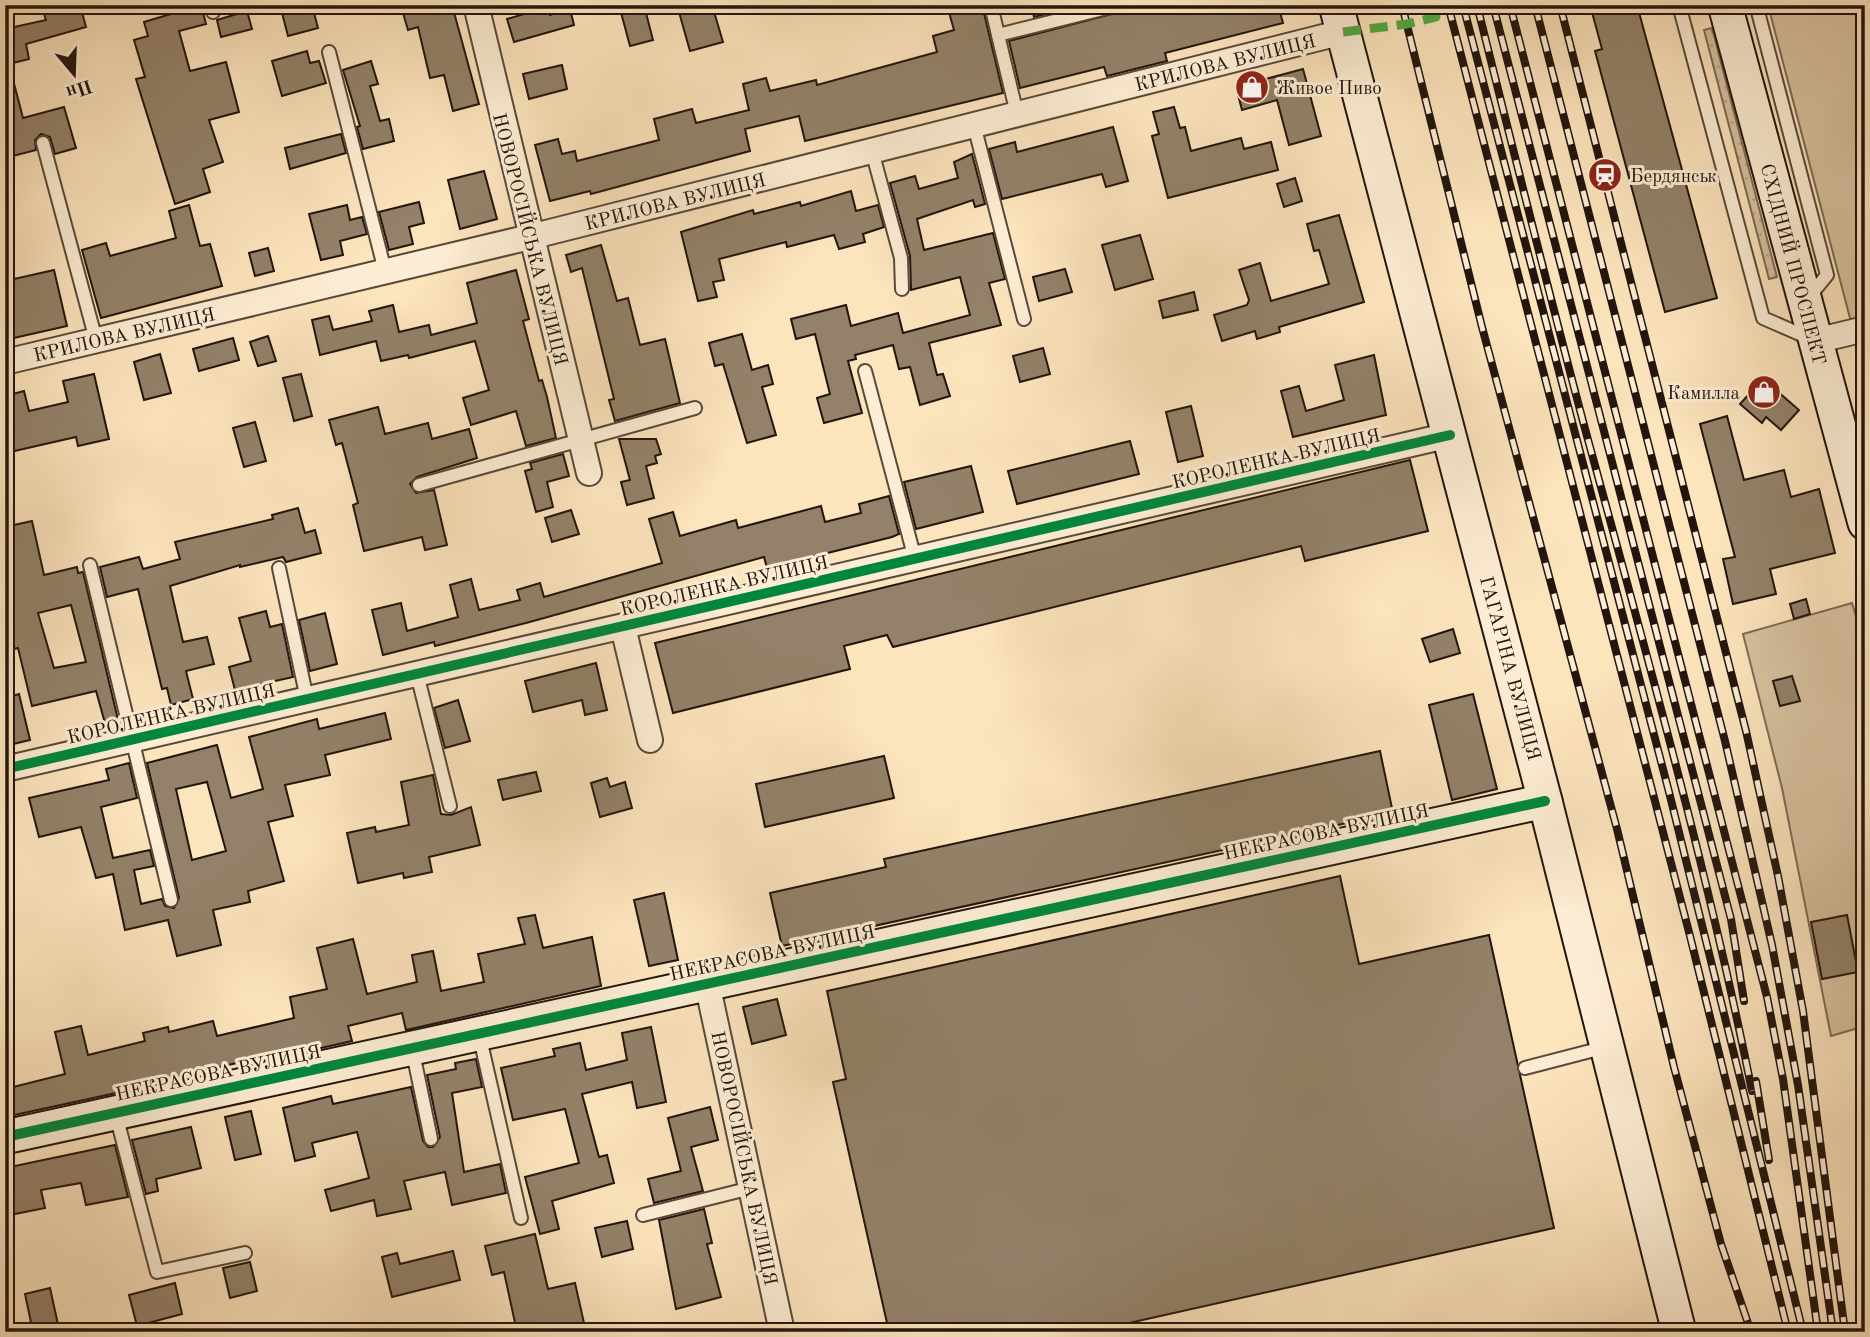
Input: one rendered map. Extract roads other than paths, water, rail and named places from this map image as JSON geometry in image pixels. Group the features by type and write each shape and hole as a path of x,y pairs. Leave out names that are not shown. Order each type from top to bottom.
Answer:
{"street":[{"name":"СХІДНИЙ ПРОСПЕКТ","path":"1725,5 1815,341 1853,432 1865,523"},
{"name":"НОВОРОСІЙСЬКА ВУЛИЦЯ","path":"482,7 530,237 589,473"},
{"name":"КРИЛОВА ВУЛИЦЯ","path":"5,362 530,237 1017,114 1339,19"},
{"name":"ГАГАРІНА ВУЛИЦЯ","path":"1339,19 1545,801 1679,1332"},
{"path":"1815,341 1865,329"},
{"name":"КОРОЛЕНКА ВУЛИЦЯ","path":"5,769 1450,435"},
{"path":"623,627 650,740"},
{"name":"НЕКРАСОВА ВУЛИЦЯ","path":"5,1137 1545,801"},
{"name":"НОВОРОСІЙСЬКА ВУЛИЦЯ","path":"707,984 782,1332"}],"lane":[{"path":"991,5 1017,114"},
{"path":"998,35 1083,10 1119,5"},
{"path":"1679,5 1762,318 1815,341"},
{"path":"1746,5 1756,8 1827,275 1805,303"},
{"path":"330,52 385,271"},
{"path":"974,125 1024,319"},
{"path":"43,144 96,340"},
{"path":"872,151 901,258 902,289"},
{"path":"865,371 915,559"},
{"path":"419,485 695,408"},
{"path":"90,565 171,900"},
{"path":"279,568 307,699"},
{"path":"416,674 450,806"},
{"path":"479,1033 521,1217"},
{"path":"1525,1068 1606,1047"},
{"path":"411,1048 431,1139"},
{"path":"115,1113 157,1272 245,1253"},
{"path":"643,1215 751,1188"}],"railway":[{"path":"1402,5 1482,327 1617,829 1674,1067 1721,1244 1751,1332"},
{"path":"1448,5 1690,936 1788,1332"},
{"path":"1463,5 1669,792 1803,1332"},
{"path":"1477,5 1570,373 1695,840 1752,1091"},
{"path":"1493,5 1731,919 1744,1001"},
{"path":"1510,5 1767,997 1783,1079 1818,1332"},
{"path":"1535,5 1725,741 1772,945 1798,1085 1833,1332"},
{"path":"1560,5 1746,731 1778,876 1803,1011 1845,1332"},
{"path":"1756,1081 1769,1160"}],"place":[{"name":"Живое Пиво","path":"1252,87"},
{"name":"Бердянськ","path":"1605,175"},
{"name":"Камилла","path":"1764,392"}]}
